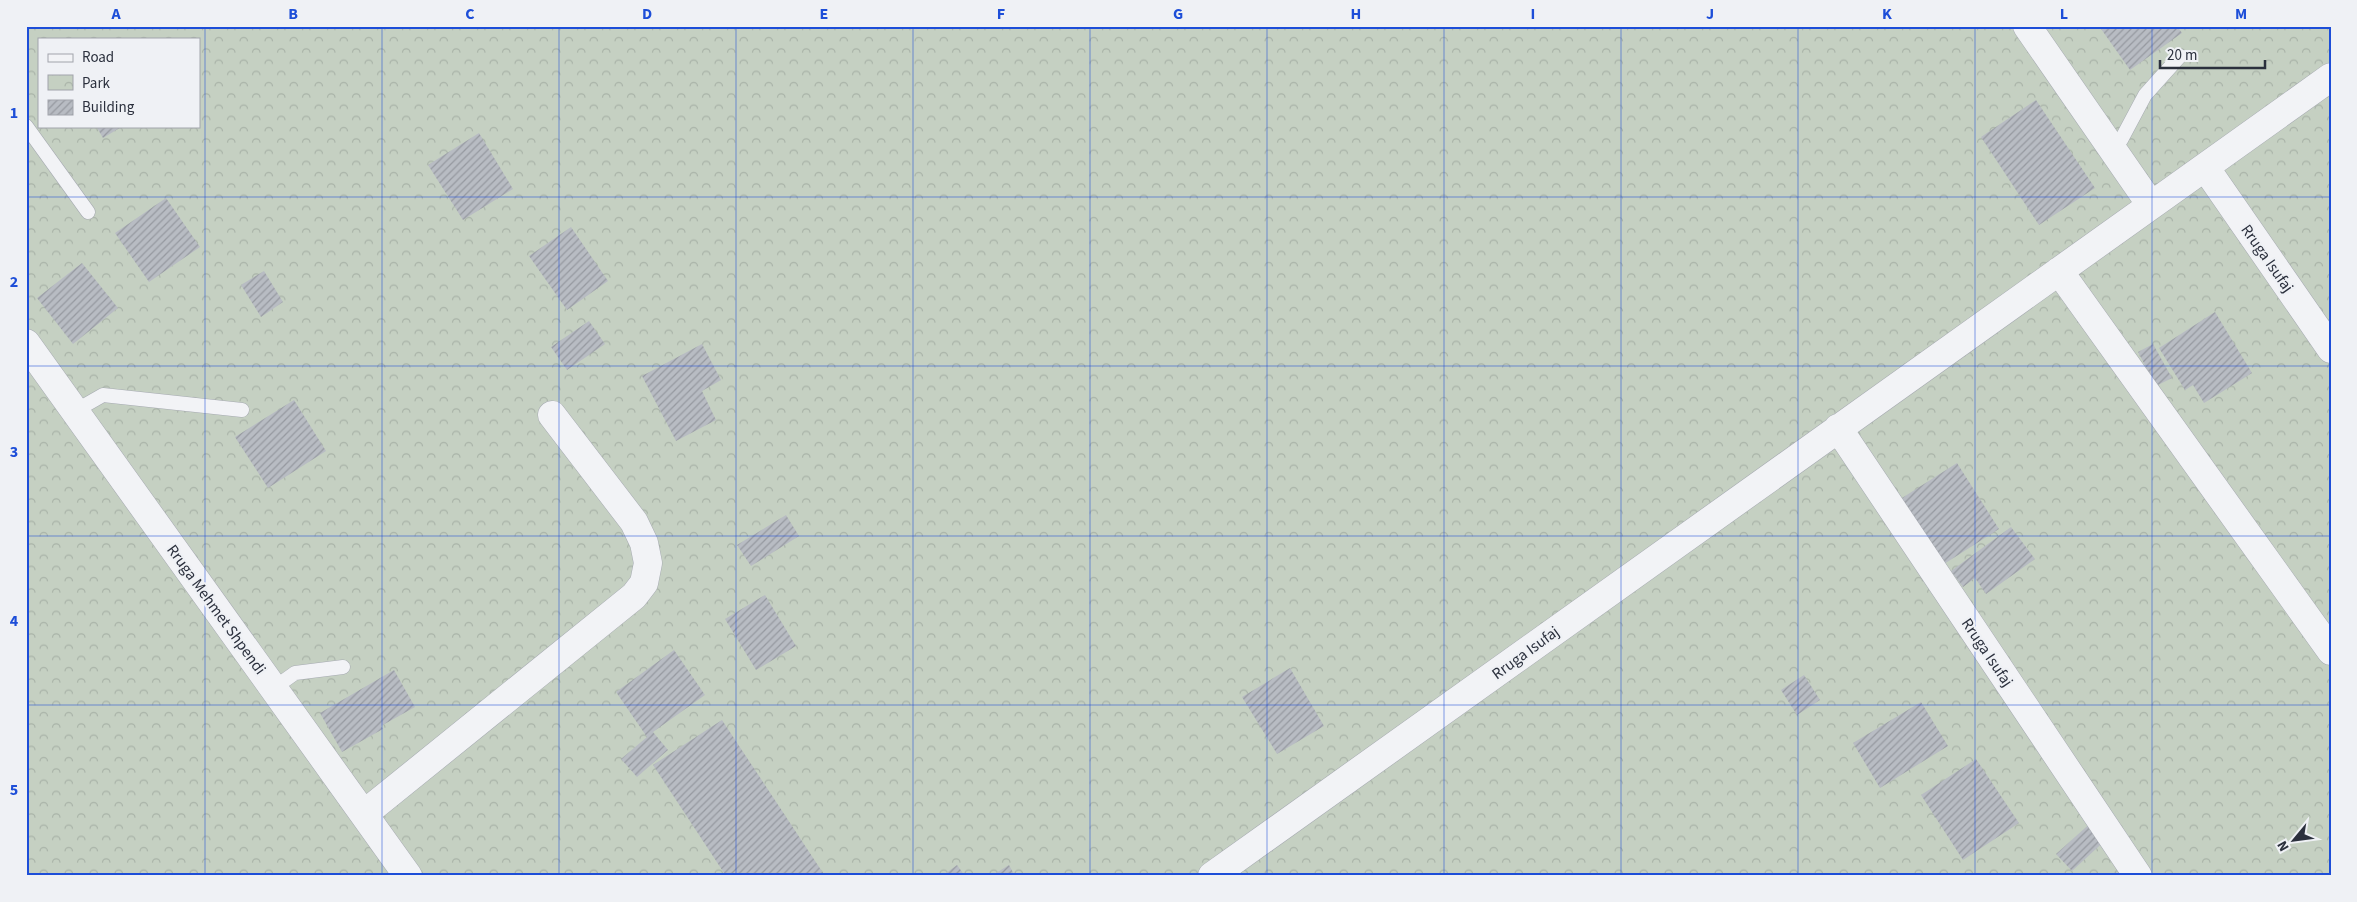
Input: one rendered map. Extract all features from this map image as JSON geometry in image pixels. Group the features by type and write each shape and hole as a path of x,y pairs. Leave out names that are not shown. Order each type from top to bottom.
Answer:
{"street":[{"path":"2027,26 2152,205"},
{"name":"Rruga Isufaj","path":"1212,876 2331,77"},
{"name":"Rruga Isufaj","path":"2205,167 2331,349"},
{"path":"2059,271 2331,651"},
{"name":"Rruga Mehmet Shpendi","path":"26,343 408,876"},
{"path":"364,814 634,596 644,583 646,556 644,543 634,522 552,415"},
{"name":"Rruga Isufaj","path":"1838,428 2138,876"}],"lane":[{"path":"2111,147 2120,140 2145,95 2180,56"},
{"path":"26,126 88,212"},
{"path":"75,411 103,394 242,410"},
{"path":"274,688 295,673 343,667"}],"green space":[{"path":"26,26 2331,26 2331,876 26,876"}],"building":[{"path":"2099,26 2177,26 2182,33 2130,70"},
{"path":"2036,100 2095,188 2039,225 1981,137"},
{"path":"97,128 120,128 103,138"},
{"path":"479,133 513,189 463,220 428,165"},
{"path":"166,198 200,247 149,282 115,233"},
{"path":"571,227 608,281 567,310 529,256"},
{"path":"82,263 118,308 73,344 37,298"},
{"path":"264,271 283,302 261,317 241,285"},
{"path":"2215,312 2252,373 2204,403 2193,385 2185,390 2159,348"},
{"path":"589,321 605,344 567,370 551,347"},
{"path":"702,344 721,380 702,391 716,420 676,441 642,376"},
{"path":"2153,344 2172,378 2156,386 2138,352"},
{"path":"294,400 326,451 268,488 235,437"},
{"path":"1957,463 1999,529 1944,564 1902,498"},
{"path":"786,515 799,536 751,566 737,545"},
{"path":"2011,527 2035,559 1986,594 1975,578 1963,587 1951,571"},
{"path":"765,595 796,646 756,670 725,619"},
{"path":"674,650 705,695 653,732 668,750 637,777 621,759 647,737 616,692"},
{"path":"1290,668 1324,726 1277,754 1242,697"},
{"path":"394,670 415,707 381,726 383,729 342,752 320,713"},
{"path":"1804,675 1820,700 1797,715 1781,690"},
{"path":"1921,702 1948,746 1880,788 1853,743"},
{"path":"722,720 825,876 726,876 653,765"},
{"path":"1976,759 2019,823 1963,860 1921,795"},
{"path":"2094,820 2109,837 2072,871 2056,854"},
{"path":"957,865 965,876 942,876"},
{"path":"1009,865 1015,876 991,876"}]}
